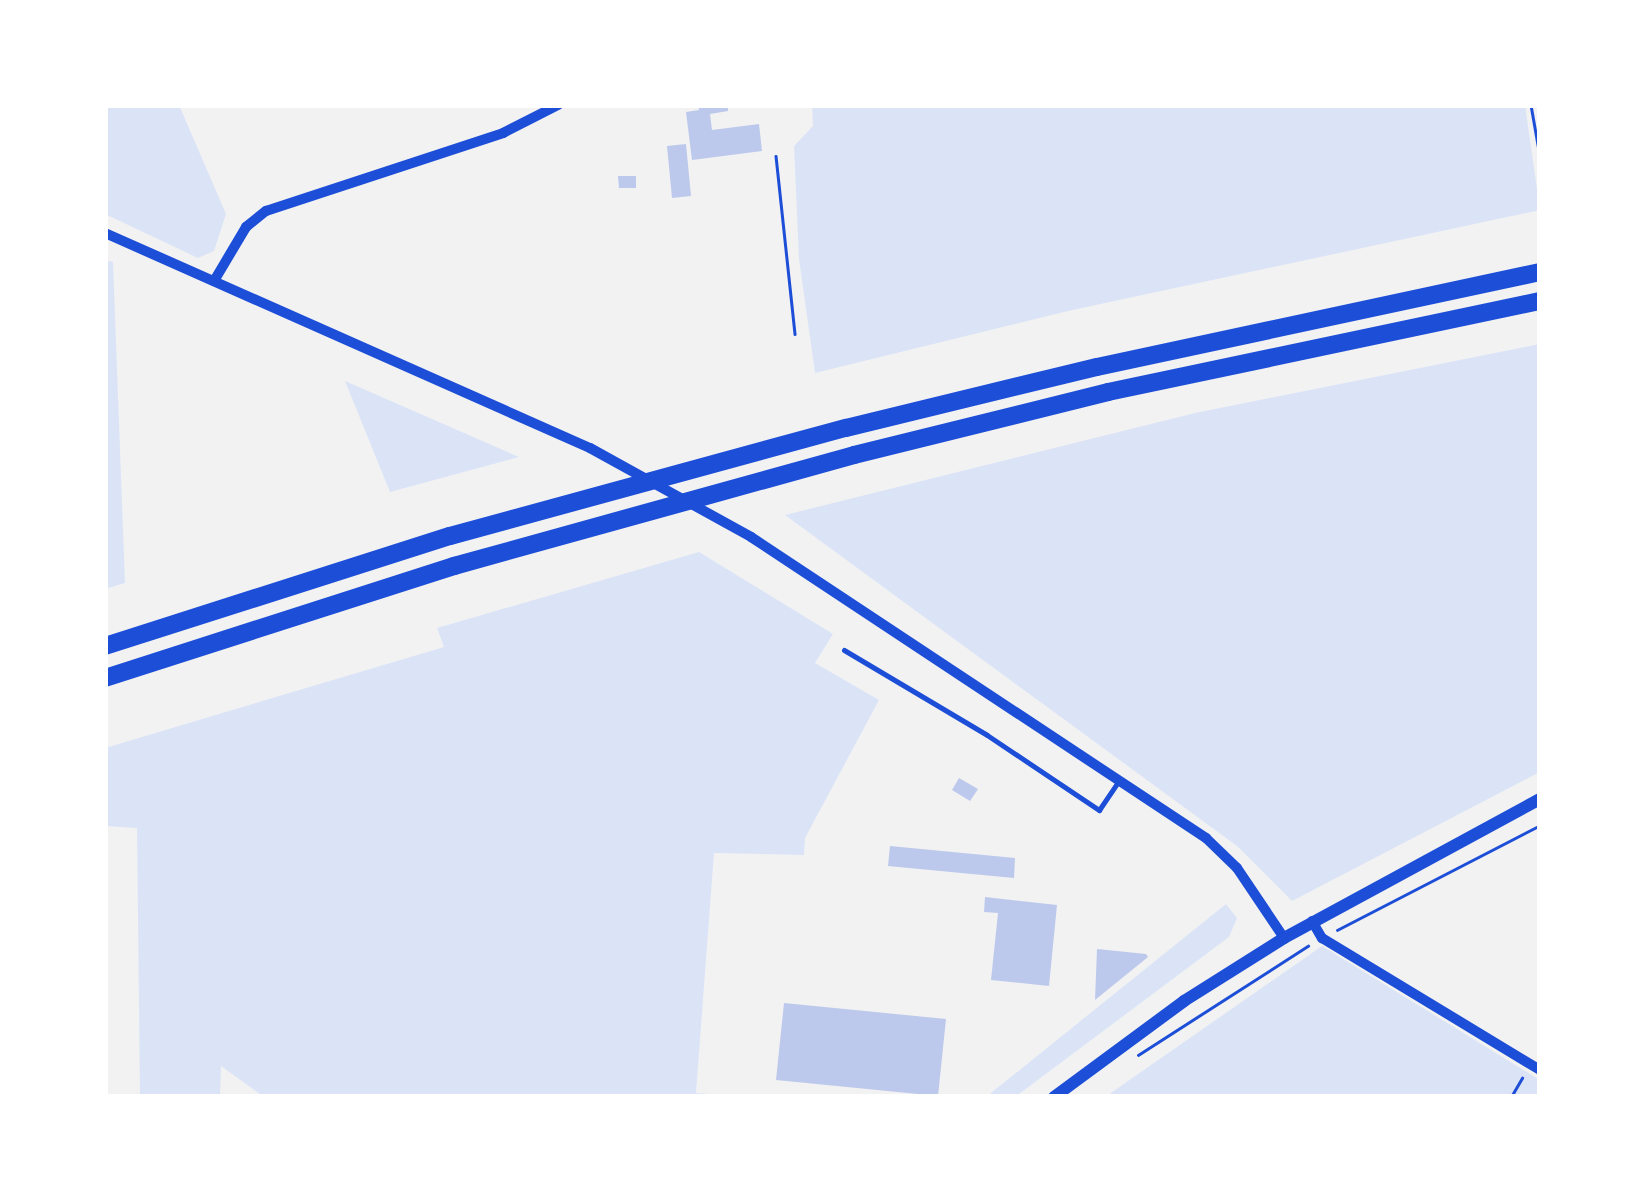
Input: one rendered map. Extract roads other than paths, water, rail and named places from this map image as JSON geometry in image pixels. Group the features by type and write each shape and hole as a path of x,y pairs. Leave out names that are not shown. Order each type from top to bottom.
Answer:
{"highway":[{"path":"105,646 450,536 846,428 1098,367 1540,272"},
{"path":"105,678 454,566 854,455 1108,392 1540,301"}],"street":[{"path":"214,282 246,227 266,210 503,133 558,105"},
{"path":"105,234 590,448 751,537 1120,780 1216,848 1237,868 1284,938"},
{"path":"1054,1097 1184,1001 1284,938 1540,799"},
{"path":"1312,921 1322,938 1535,1066"}],"lane":[{"path":"844,650 987,735 1099,810 1120,780"}]}
